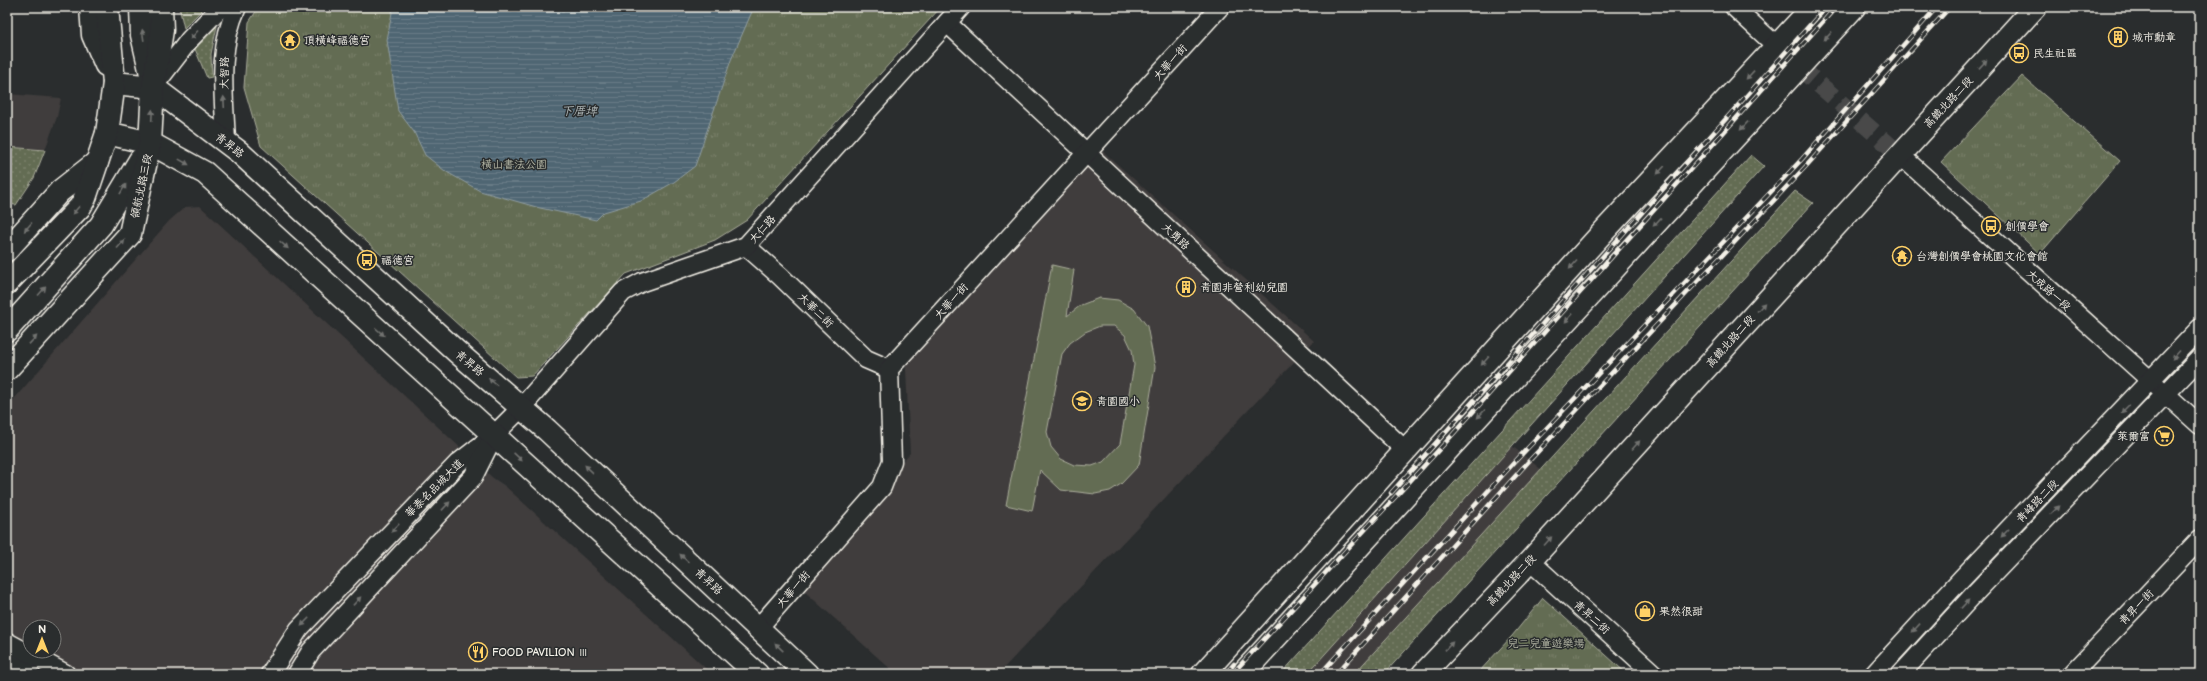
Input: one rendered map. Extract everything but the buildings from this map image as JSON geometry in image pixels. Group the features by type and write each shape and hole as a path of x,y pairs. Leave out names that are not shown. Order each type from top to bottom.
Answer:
{"street":[{"path":"91,7 92,35 114,83"},
{"path":"7,283 80,207 97,162 107,133 114,83 108,7"},
{"path":"141,7 142,35 154,87"},
{"path":"150,143 154,87 162,30 160,7"},
{"path":"154,87 190,39 221,7"},
{"name":"大智路","path":"226,141 224,52 228,25 237,7"},
{"name":"大仁路","path":"494,435 521,408 623,292 642,282 746,246 961,7"},
{"name":"大華一街","path":"759,627 882,487 892,460 889,369 1220,7"},
{"path":"1734,7 1799,67"},
{"path":"1203,674 1605,230 1813,7"},
{"path":"1242,674 1854,7"},
{"name":"高鐵北路二段","path":"1423,674 1530,561 1899,154 2035,7"},
{"name":"大勇路","path":"947,23 1405,450"},
{"path":"114,83 154,87"},
{"name":"青昇路","path":"154,87 226,141 457,352 521,408 759,627 807,674"},
{"path":"107,133 150,143 205,173 757,674"},
{"name":"領航北路三段","path":"7,330 101,225 150,143"},
{"name":"領航北路三段","path":"7,369 130,234 150,143"},
{"name":"大成路一段","path":"1899,154 2152,381 2166,396 2200,426"},
{"path":"7,250 60,191 97,162"},
{"name":"大華二街","path":"746,246 780,276 866,359 889,369"},
{"name":"青峰路二段","path":"1874,674 1962,578 2152,381 2200,328"},
{"name":"青峰路二段","path":"1901,674 1976,592 2166,396 2200,358"},
{"name":"華泰名品城大道","path":"270,674 299,629 458,462 494,435"},
{"name":"華泰名品城大道","path":"297,674 311,651 473,477 494,435"},
{"name":"青昇一街","path":"2072,674 2200,539"},
{"name":"青昇二街","path":"1530,561 1654,674"},
{"path":"7,642 66,674"},
{"path":"7,662 30,674"}],"shaded area":[{"path":"7,94 61,98 57,117 45,150 7,147"},
{"name":"青園國小","path":"1096,145 1314,341 998,674 896,674 793,581 910,453 905,350"},
{"path":"200,206 493,478 505,486 712,674 7,674 7,407 169,221 185,207"},
{"path":"1512,446 1542,470 1354,674 1307,674"}],"green space":[{"path":"179,7 201,7 204,8 184,28"},
{"name":"橫山書法公園","path":"259,7 941,7 747,220 715,240 626,274 532,376 516,377 261,146 244,87 249,22"},
{"path":"217,26 211,54 212,77 207,78 195,49"},
{"path":"2022,76 2120,161 2040,254 1941,162"},
{"path":"7,147 45,150 34,178 16,205 7,204"},
{"path":"1751,155 1764,166 1307,674 1281,674"},
{"path":"1795,191 1813,203 1384,674 1354,674"},
{"path":"1052,265 1074,270 1067,316 1081,305 1099,298 1118,300 1134,309 1147,326 1155,367 1139,465 1121,484 1110,491 1095,494 1061,490 1040,470 1032,511 1006,505","holes":["1100,326 1114,326 1125,335 1132,350 1134,365 1120,444 1103,462 1092,466 1074,465 1061,459 1051,447 1047,432 1062,354 1070,343 1085,332"]},
{"name":"兒二兒童遊樂場","path":"1543,598 1627,674 1477,674 1512,636"}],"water":[{"name":"下厝埤","path":"393,7 754,7 731,60 695,166 674,182 641,201 604,212 596,220 540,208 480,191 445,171 425,155 414,132 398,111 387,40"}],"tunnel":[{"path":"1799,67 1899,154"}],"railway":[{"path":"1391,493 1826,7"},
{"path":"1232,674 1446,442 1836,7"},
{"path":"1320,674 1522,454 1802,159 1937,7"},
{"path":"1336,674 1529,461 1808,164 1950,7"},
{"path":"1225,674 1234,664"}],"place":[{"name":"城市勳章","path":"2118,37"},
{"name":"頂橫峰福德宮","path":"290,40"},
{"name":"民生社區","path":"2019,53"},
{"name":"創價學會","path":"1991,226"},
{"name":"台灣創價學會桃園文化會館","path":"1902,256"},
{"name":"福德宮","path":"367,260"},
{"name":"青園非營利幼兒園","path":"1186,287"},
{"name":"青園國小","path":"1082,401"},
{"name":"萊爾富","path":"2164,436"},
{"name":"果然很甜","path":"1645,611"},
{"name":"FOOD PAVILION Ⅲ","path":"478,652"}]}
